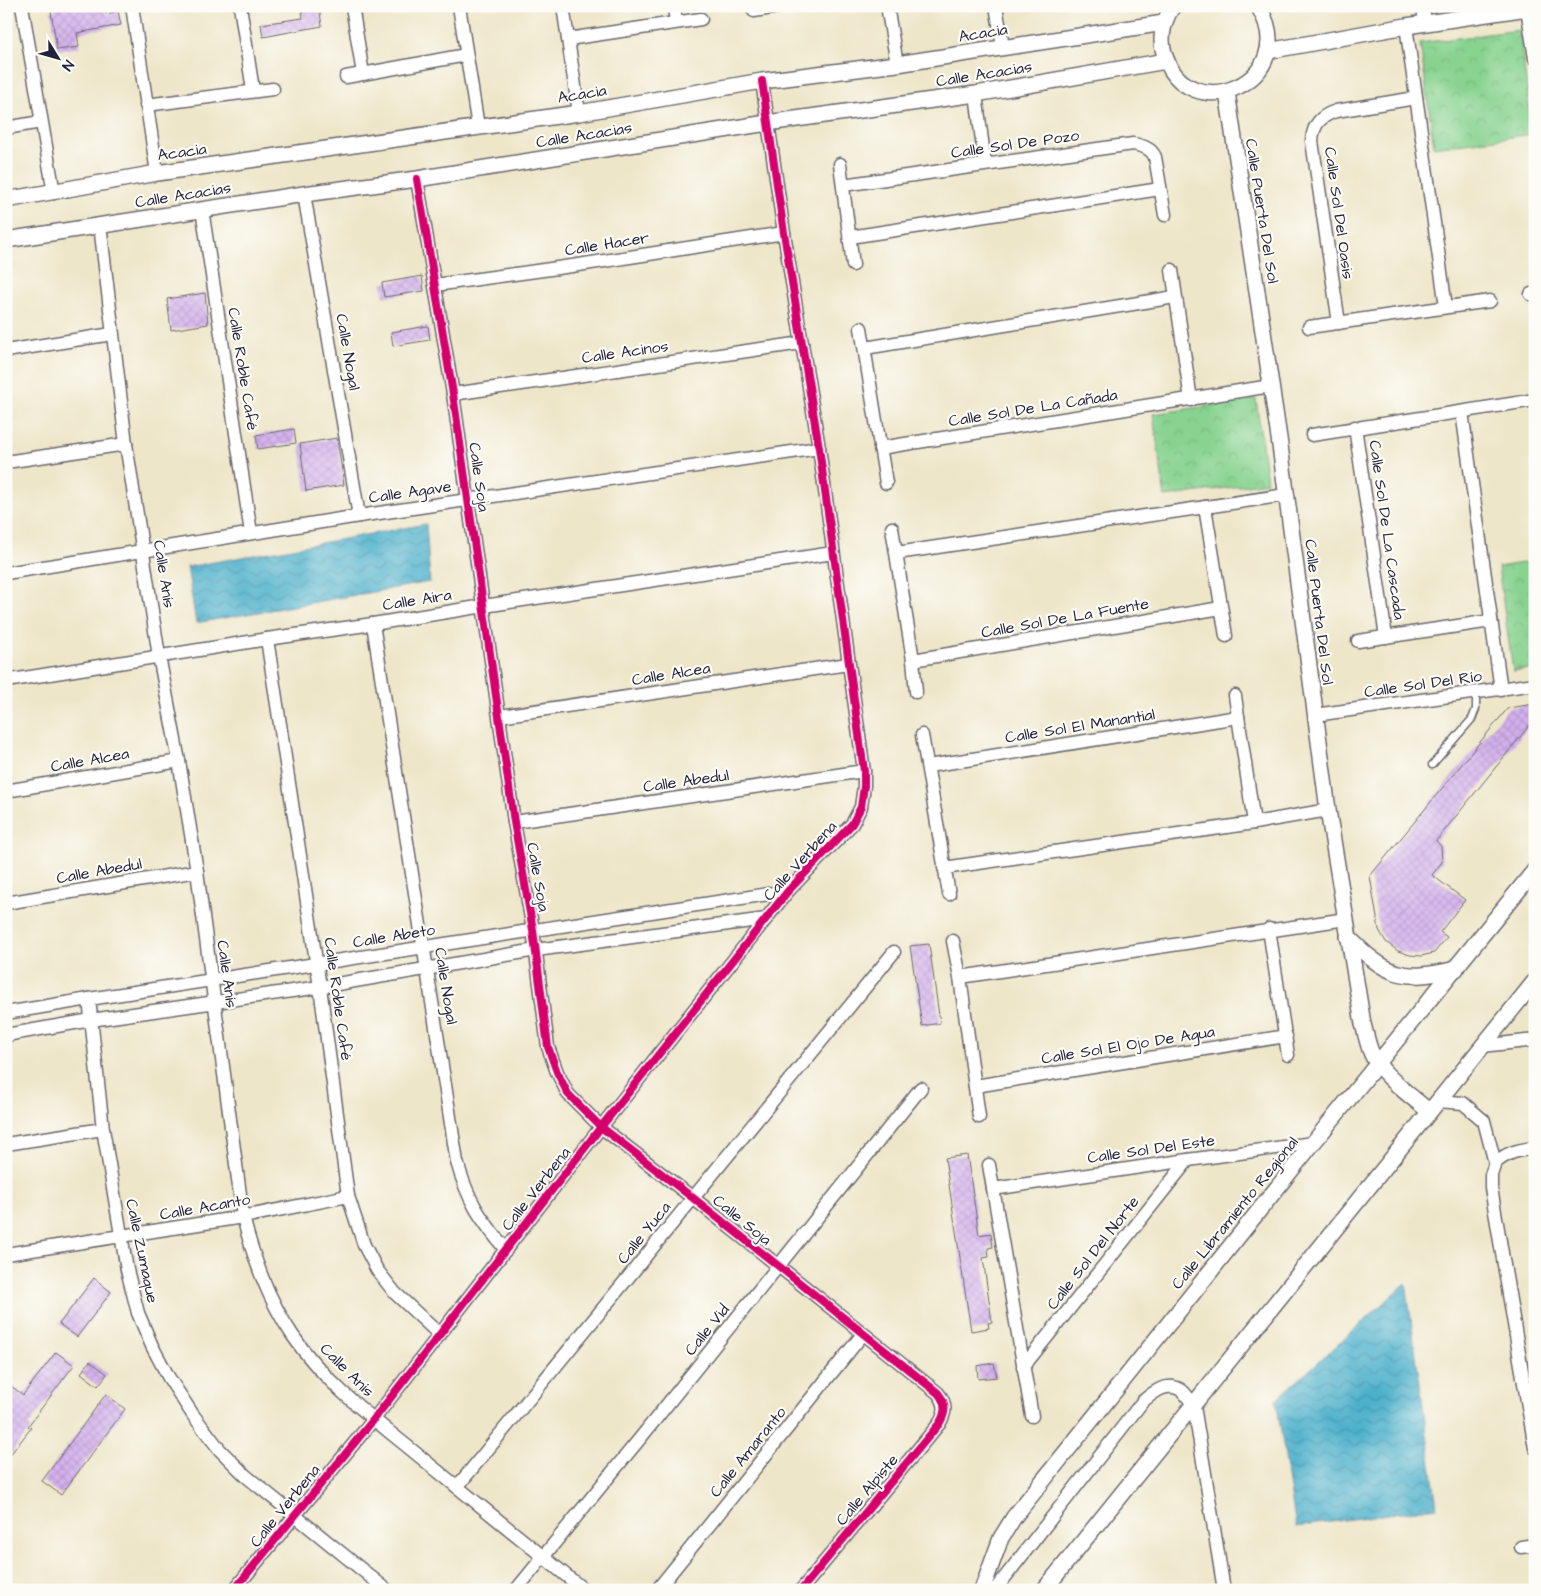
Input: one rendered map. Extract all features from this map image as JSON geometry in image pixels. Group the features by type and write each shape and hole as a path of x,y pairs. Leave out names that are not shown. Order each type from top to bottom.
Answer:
{"street":[{"path":"22,6 54,192"},
{"path":"132,6 157,173"},
{"path":"240,6 253,90"},
{"path":"352,6 363,74"},
{"path":"459,6 478,127"},
{"path":"563,6 579,113"},
{"path":"674,6 676,22"},
{"path":"754,12 784,6"},
{"path":"887,6 896,64"},
{"path":"996,6 1003,47"},
{"path":"1173,6 1164,23 1162,38 1162,50 1166,61 1174,74 1184,84 1197,90 1212,93 1227,92 1241,87 1253,77 1262,65 1268,51 1269,36 1266,20 1260,7"},
{"path":"1423,6 1425,24"},
{"path":"1268,51 1406,26 1531,8 1535,58"},
{"path":"568,39 701,19"},
{"name":"Acacia","path":"6,200 157,173 579,113 762,81 896,64 1164,23"},
{"path":"1406,26 1446,307"},
{"path":"346,77 466,55"},
{"name":"Calle Acacias","path":"6,240 202,209 417,179 767,123 976,94 1166,61"},
{"path":"762,81 784,233 819,448 864,771"},
{"path":"146,105 273,88"},
{"name":"Calle Puerta Del Sol","path":"1227,92 1272,386 1328,810 1363,1024 1369,1046 1378,1064 1402,1088 1434,1106"},
{"path":"976,94 986,164"},
{"name":"Calle Sol Del Oasis","path":"1338,323 1312,141 1315,125 1326,114 1336,111 1416,98"},
{"path":"6,128 41,122"},
{"name":"Calle Sol De Pozo","path":"843,186 1134,144 1152,152 1157,167 1165,215"},
{"path":"840,164 853,265"},
{"name":"Calle Soja","path":"417,179 453,394 514,822 536,950 548,1047 557,1072 568,1094 601,1127 938,1393 944,1404"},
{"path":"850,237 1160,189"},
{"name":"Calle Nogal","path":"304,194 332,348 359,516"},
{"name":"Calle Roble Café","path":"202,209 251,533"},
{"name":"Calle Anís","path":"100,225 126,444 159,656 180,761 197,871 243,1217 261,1278 294,1337 318,1370 457,1488 584,1590"},
{"name":"Calle Hacer","path":"435,284 572,266 784,233"},
{"path":"1172,270 1191,400"},
{"path":"865,348 1175,297"},
{"path":"1309,327 1490,301"},
{"path":"861,328 886,484"},
{"path":"6,351 112,334"},
{"name":"Calle Acinos","path":"453,394 802,343"},
{"name":"Calle Sol De La Cañada","path":"880,448 1272,386"},
{"name":"Calle Sol De La Cascada","path":"1312,435 1535,400"},
{"path":"1462,412 1501,690"},
{"name":"Calle Sol De La Cascada","path":"1355,427 1386,637"},
{"path":"6,462 126,444"},
{"name":"Calle Agave","path":"6,573 359,516 819,448"},
{"path":"897,553 1286,495"},
{"path":"1205,506 1226,636"},
{"path":"892,528 913,660 916,692"},
{"name":"Calle Aira","path":"6,681 267,639 833,553"},
{"name":"Calle Sol De La Fuente","path":"913,660 1221,608"},
{"name":"Calle Sol De La Cascada","path":"1358,641 1491,621"},
{"name":"Calle Nogal","path":"372,624 459,1170 470,1201 484,1224 506,1250"},
{"name":"Calle Roble Café","path":"267,639 317,964 348,1196 364,1245 378,1270 395,1293 440,1335"},
{"name":"Calle Alcea","path":"500,716 848,664"},
{"name":"Calle Sol Del Río","path":"1315,715 1535,684"},
{"path":"1235,696 1254,823"},
{"name":"Calle Sol El Manantial","path":"928,766 1238,718"},
{"path":"922,735 949,894"},
{"name":"Calle Alcea","path":"6,791 180,761"},
{"name":"Calle Verbena","path":"234,1590 374,1419 601,1127 766,919 788,892 852,824 861,807 864,771"},
{"name":"Calle Abedul","path":"514,822 864,771"},
{"path":"944,868 1254,823 1328,810"},
{"name":"Calle Libramiento Regional","path":"982,1590 1001,1538 1014,1518 1535,870"},
{"name":"Calle Abedul","path":"6,903 197,871"},
{"name":"Calle Abeto","path":"6,1013 788,892"},
{"path":"6,1035 91,1020 320,987 536,950 766,919"},
{"path":"960,977 1346,919"},
{"path":"1269,930 1288,1055"},
{"path":"1348,937 1373,960 1389,970 1404,975 1422,976 1456,969"},
{"path":"953,941 960,977 979,1117"},
{"name":"Calle Yuca","path":"457,1488 894,952"},
{"path":"1044,1590 1535,981"},
{"name":"Calle Zumaque","path":"89,999 103,1129 121,1238 138,1313 152,1346 169,1378 193,1415 220,1450 246,1476 296,1515 381,1588"},
{"name":"Calle Sol El Ojo De Agua","path":"975,1086 1286,1036"},
{"path":"1482,1046 1535,1040"},
{"name":"Calle Vid","path":"516,1590 921,1088"},
{"path":"1434,1106 1463,1103 1484,1121 1495,1163"},
{"path":"6,1144 103,1129"},
{"name":"Calle Sol Del Este","path":"994,1189 1314,1143"},
{"path":"1535,1148 1515,1150 1504,1155 1495,1163 1491,1175 1491,1188 1535,1448"},
{"name":"Calle Sol Del Norte","path":"1023,1367 1188,1160"},
{"path":"990,1165 1032,1416"},
{"name":"Calle Acanto","path":"6,1254 121,1238 243,1217 348,1196"},
{"name":"Calle Amaranto","path":"657,1590 864,1334"},
{"path":"995,1590 1143,1401 1155,1391 1167,1386 1182,1390 1194,1406 1224,1590"},
{"name":"Calle Alpiste","path":"802,1590 939,1424 944,1416 944,1404"},
{"path":"1521,1548 1535,1545"}],"lane":[{"path":"1432,765 1472,719 1476,710 1476,693"}],"green space":[{"path":"1519,30 1533,134 1434,147 1420,43"},
{"path":"1256,399 1267,482 1165,497 1153,414"},
{"path":"1535,561 1535,668 1513,671 1498,567"}],"water":[{"path":"426,524 430,582 196,623 187,567"},
{"path":"1406,1283 1437,1507 1296,1527 1276,1400"}],"building":[{"path":"54,6 105,6 106,14 118,11 121,25 77,33 79,47 57,50 51,11 55,10"},
{"path":"301,6 319,6 322,26 263,37 261,24 303,18"},
{"path":"422,276 424,291 384,297 382,283"},
{"path":"205,293 208,324 171,330 167,299"},
{"path":"428,326 430,340 393,346 391,332"},
{"path":"294,429 296,443 258,449 256,435"},
{"path":"337,438 344,485 306,491 300,444"},
{"path":"1535,704 1535,725 1529,726 1436,841 1441,846 1442,862 1432,875 1465,900 1440,932 1447,937 1434,953 1421,956 1398,951 1386,942 1379,930 1370,876 1508,708"},
{"path":"929,944 940,1023 922,1026 910,946"},
{"path":"967,1155 979,1235 991,1233 993,1247 988,1248 989,1257 983,1258 992,1322 988,1323 989,1328 971,1331 945,1158"},
{"path":"94,1278 111,1292 77,1337 59,1324"},
{"path":"56,1352 74,1365 28,1426 31,1428 6,1460 6,1382 23,1395"},
{"path":"90,1361 107,1374 98,1386 81,1373"},
{"path":"994,1363 997,1377 978,1379 977,1366"},
{"path":"106,1394 125,1409 61,1495 42,1481"}],"cycle path":[{"path":"234,1590 374,1419 601,1127 788,891 852,824 861,807 864,771 819,448 784,233 762,81"},
{"path":"417,179 453,394 514,822 533,930 548,1047 557,1072 568,1094 601,1127 938,1393 944,1405 943,1416 939,1424 801,1590"}]}
